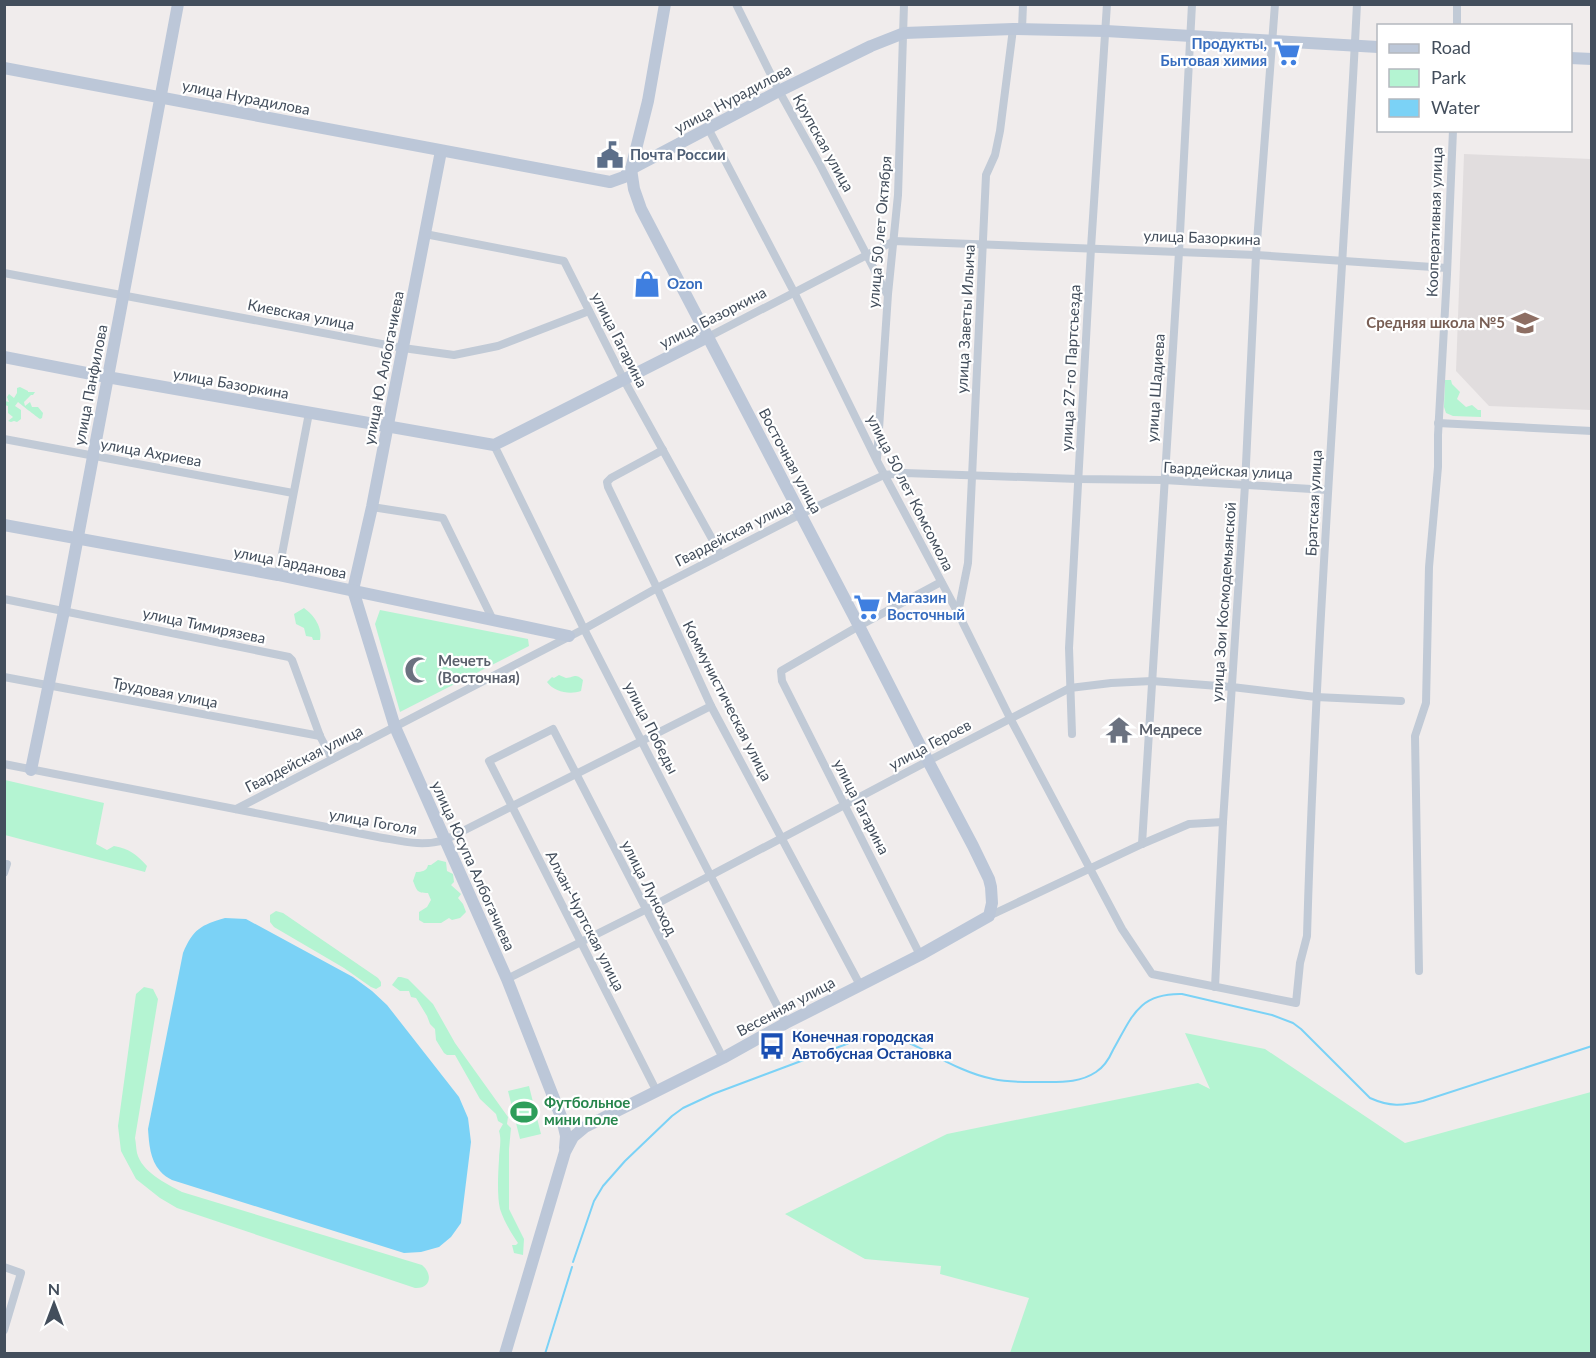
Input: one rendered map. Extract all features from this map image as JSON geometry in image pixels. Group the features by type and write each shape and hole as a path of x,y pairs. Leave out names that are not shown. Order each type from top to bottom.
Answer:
{"street":[{"name":"улица Панфилова","path":"31,770 178,4"},
{"name":"Восточная улица","path":"665,4 648,101 632,169 634,189 641,209 973,846 989,879 992,903 989,916"},
{"name":"Крупская улица","path":"736,4 779,91 888,294"},
{"name":"улица 50 лет Октября","path":"877,461 888,294 898,195 904,4"},
{"name":"улица Заветы Ильича","path":"958,613 968,563 986,175 995,154 1000,131 1023,4"},
{"name":"улица 27-го Партсъезда","path":"1072,734 1069,648 1107,4"},
{"name":"улица Шадиева","path":"1142,844 1192,4"},
{"name":"улица Зои Космодемьянской","path":"1215,987 1223,822 1245,484 1256,255 1275,4"},
{"name":"Братская улица","path":"1296,1003 1300,963 1307,936 1316,697 1357,4"},
{"path":"1457,4 1457,24"},
{"name":"улица Нурадилова","path":"4,68 604,182 616,181 632,169 779,91 894,35 904,33 1018,29 1377,47"},
{"path":"1572,58 1592,59"},
{"name":"улица 50 лет Комсомола","path":"708,128 794,292 884,475 958,613 1010,718 1122,929 1152,974 1296,1003"},
{"name":"Кооперативная улица","path":"1419,971 1415,736 1426,703 1428,567 1438,467 1438,423 1453,132"},
{"name":"улица Ю. Албогачиева","path":"354,590 441,151"},
{"path":"616,181 634,189"},
{"name":"улица Гагарина","path":"425,234 564,261 624,380 721,555"},
{"name":"улица Базоркина","path":"4,357 495,445 894,241 1256,255 1447,268"},
{"name":"Киевская улица","path":"4,273 454,356 498,346 589,311"},
{"path":"278,575 309,413"},
{"path":"1438,423 1592,431"},
{"name":"улица Ахриева","path":"4,439 293,493"},
{"name":"улица Победы","path":"495,445 584,629 786,1023"},
{"name":"Коммунистическая улица","path":"663,450 611,478 608,487 711,706 860,985"},
{"name":"Гвардейская улица","path":"236,809 584,629 721,555 884,475 905,473 1164,480 1328,490"},
{"path":"372,507 443,518 493,620"},
{"name":"улица Гарданова","path":"4,525 278,575 569,636"},
{"path":"859,626 941,582"},
{"name":"улица Юсупа Албогачиева","path":"354,590 395,727 507,979 562,1119 566,1136 565,1152"},
{"name":"улица Тимирязева","path":"4,598 289,657 320,736 332,759"},
{"name":"улица Гагарина","path":"859,626 781,671 782,681 920,955"},
{"name":"Трудовая улица","path":"4,676 320,736"},
{"name":"улица Героев","path":"507,979 711,876 1070,688 1152,681 1233,687 1316,697 1401,701"},
{"name":"улица Гоголя","path":"4,764 419,844 432,843 445,840 711,706"},
{"name":"улица Луноход","path":"489,761 553,729 723,1058"},
{"name":"Алхан-Чуртская улица","path":"489,761 657,1092"},
{"name":"Весенняя улица","path":"505,1353 565,1152 579,1131 920,955 989,916 1189,824 1223,822"},
{"path":"4,873 7,864"},
{"path":"4,1267 21,1274 4,1330"}],"shaded area":[{"name":"Средняя школа №5","path":"1464,154 1591,159 1591,410 1489,406 1456,371"}],"green space":[{"path":"1445,380 1451,380 1460,392 1457,399 1466,407 1472,405 1481,410 1481,417 1453,416 1446,413 1444,407"},
{"path":"20,387 28,392 35,392 24,402 25,406 30,402 32,407 38,407 43,413 42,418 40,419 18,402 15,406 21,410 21,419 17,422 8,421 13,417 8,413 5,401 9,402 7,397 9,394 14,398 17,388"},
{"path":"304,608 317,622 321,635 320,640 313,640 312,637 306,636 304,628 296,624 294,614"},
{"path":"380,610 528,639 529,646 400,712 375,624"},
{"path":"559,675 566,678 575,676 583,680 581,691 562,692 547,682"},
{"path":"5,780 104,803 96,844 107,850 114,846 132,853 147,866 145,872 5,835"},
{"path":"438,860 446,862 447,871 453,874 454,882 451,885 461,894 458,898 466,912 460,918 452,920 449,918 441,923 424,923 419,920 419,912 427,907 431,900 428,893 418,890 413,881 416,872 424,871 428,865"},
{"path":"276,911 283,913 378,978 381,986 376,989 371,987 344,968 274,927 270,922 270,915"},
{"path":"398,977 408,979 433,1004 455,1043 508,1117 507,1124 511,1128 509,1209 524,1239 523,1255 514,1253 512,1245 518,1243 499,1204 499,1131 503,1124 480,1099 455,1055 444,1053 436,1040 435,1029 416,998 411,997 409,991 400,991 392,985"},
{"path":"144,987 153,989 158,999 135,1138 137,1153 144,1166 162,1181 182,1192 422,1265 429,1276 427,1284 415,1288 177,1208 136,1179 121,1151 118,1126 136,994"},
{"path":"1185,1033 1265,1049 1405,1143 1591,1092 1591,1353 1010,1353 1029,1298 940,1274 941,1266 865,1259 785,1214 947,1134 1198,1083 1210,1089"},
{"name":"Футбольное мини поле","path":"529,1086 541,1134 520,1139 508,1091"}],"water":[{"path":"225,918 246,919 353,977 372,991 387,1005 459,1097 468,1118 471,1142 461,1223 451,1237 439,1247 421,1252 404,1253 172,1180 157,1167 151,1151 148,1129 183,953 194,933 210,923"}],"waterway":[{"path":"573,1262 594,1201 603,1186 625,1161 672,1116 683,1108 713,1094 860,1039 896,1037 955,1066 993,1079 1020,1082 1073,1081 1085,1078 1104,1065 1138,1009 1155,998 1182,994 1272,1015 1293,1023 1370,1098 1396,1105 1423,1101 1592,1046"},
{"path":"545,1354 572,1267"}],"place":[{"name":"Продукты, Бытовая химия","path":"1287,53"},
{"name":"Почта России","path":"610,155"},
{"name":"Ozon","path":"647,284"},
{"name":"Средняя школа №5","path":"1525,323"},
{"name":"Магазин Восточный","path":"867,607"},
{"name":"Мечеть (Восточная)","path":"418,670"},
{"name":"Медресе","path":"1119,730"},
{"name":"Конечная городская Автобусная Остановка","path":"772,1046"},
{"name":"Футбольное мини поле","path":"524,1112"}]}
